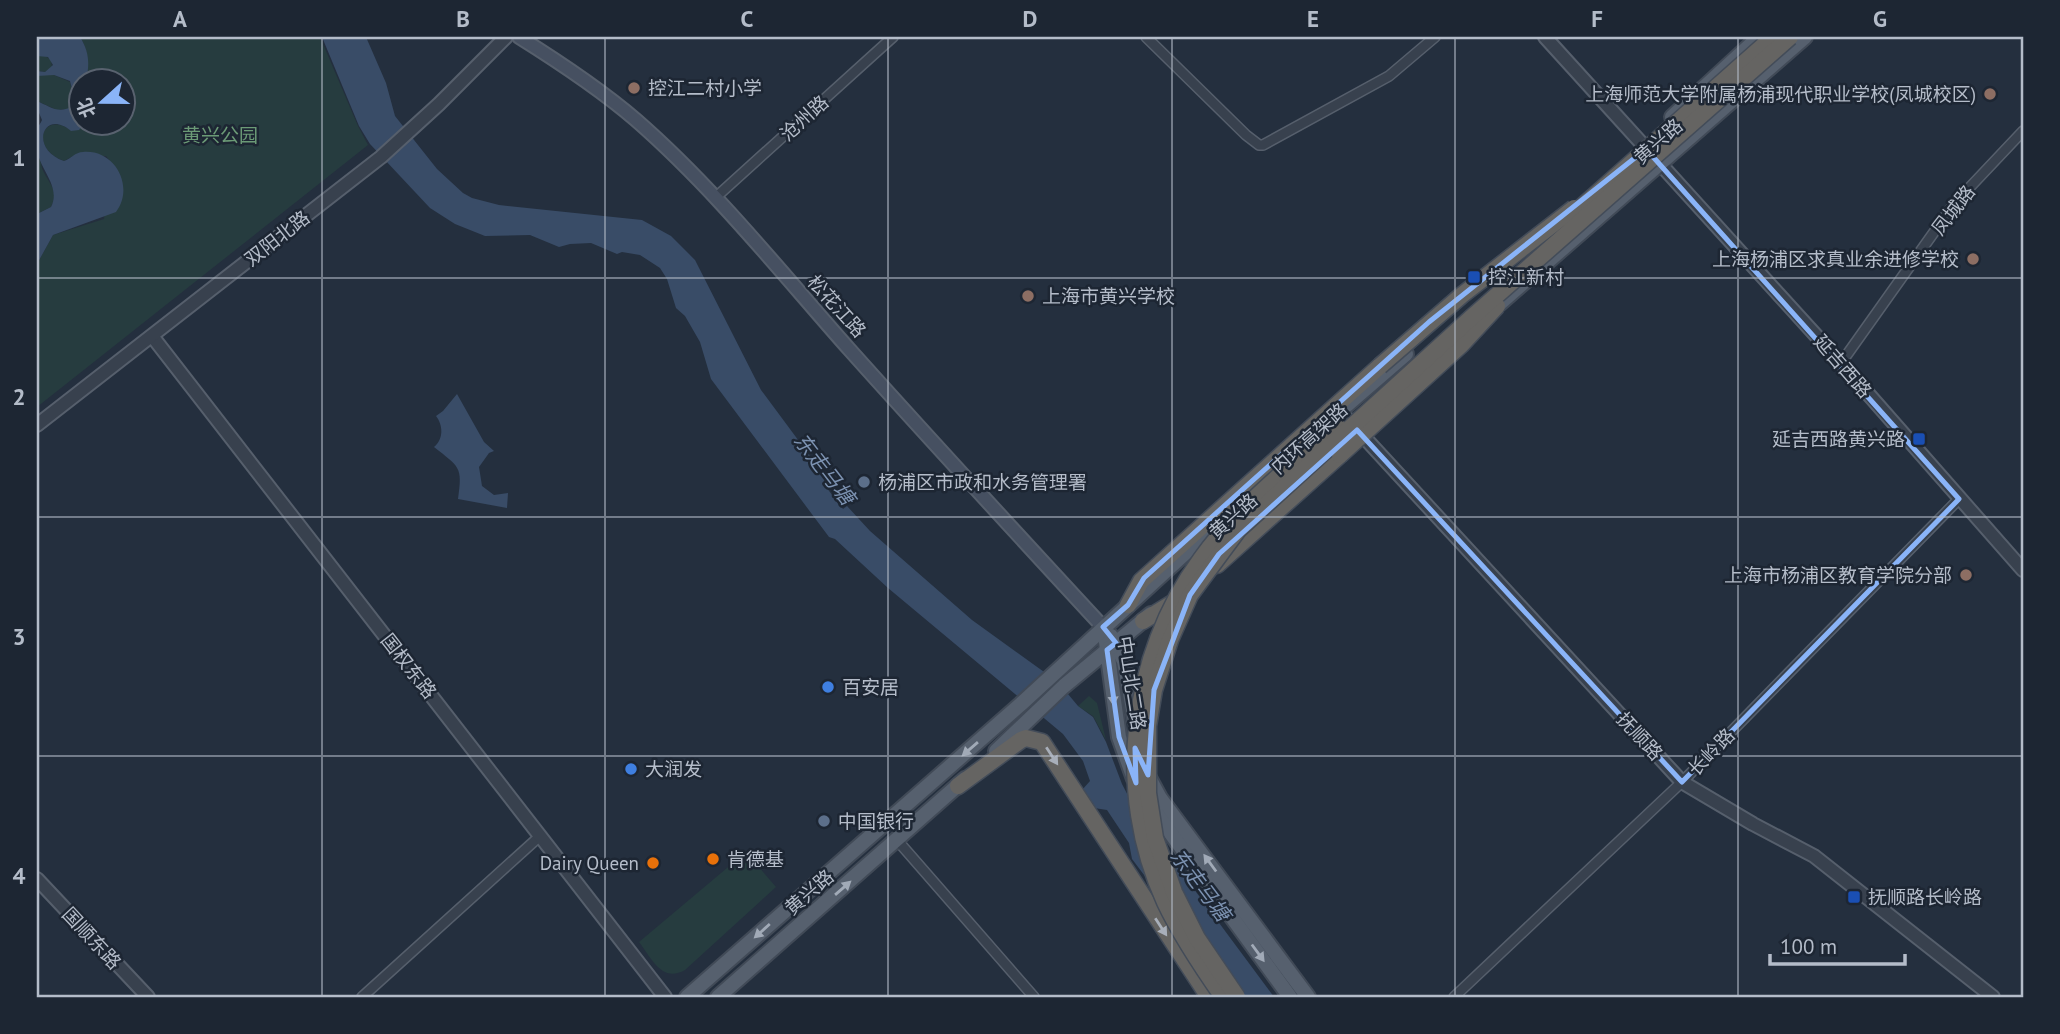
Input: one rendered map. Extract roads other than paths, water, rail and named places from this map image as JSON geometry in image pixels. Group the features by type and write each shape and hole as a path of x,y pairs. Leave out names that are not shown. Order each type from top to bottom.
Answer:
{"highway":[{"name":"内环高架路","path":"1223,997 1187,943 1165,901 1142,832 1136,797 1135,752 1142,693 1148,669 1171,611 1201,558 1238,515 1773,37"},
{"name":"内环高架路","path":"1237,997 1190,927 1174,892 1155,838 1148,793 1148,726 1154,691 1170,639 1190,595 1238,530 1790,37"},
{"path":"1128,604 1141,581 1380,366 1481,279 1607,184"},
{"path":"1143,621 1187,592 1469,337 1535,262"},
{"path":"958,786 1012,745 1026,738 1036,740 1046,747 1209,997"}],"main road":[{"name":"松花江路","path":"519,37 589,83 634,119 715,198 906,413 1104,627"},
{"name":"黄兴路","path":"687,997 1052,677 1340,411 1759,37"},
{"name":"黄兴路","path":"718,997 958,786 1065,686 1143,621 1805,37"},
{"name":"中山北二路","path":"1104,627 1111,646 1119,737 1139,790 1290,997"},
{"name":"中山北二路","path":"1111,646 1124,661 1138,741 1153,786 1308,997"}],"street":[{"name":"双阳北路","path":"37,425 381,157 506,37"},
{"name":"沧州路","path":"715,198 893,37"},
{"path":"1146,37 1259,145 1268,144 1389,76 1435,37"},
{"name":"延吉西路","path":"1545,37 1841,363 2023,570"},
{"name":"凤城路","path":"1841,363 1954,204 2023,131"},
{"name":"国权东路","path":"152,336 665,997"},
{"name":"抚顺路","path":"1340,411 1682,782 1814,856 1993,997"},
{"name":"长岭路","path":"1454,997 1682,782 1959,499"},
{"path":"362,997 540,836"},
{"path":"897,840 1034,997"},
{"name":"国顺东路","path":"37,879 148,997"}],"water":[{"path":"37,37 80,37 85,47 88,66 66,66 66,80 54,75 37,76 37,71 45,72 53,65 48,57 37,56"},
{"name":"东走马塘","path":"322,37 366,37 386,83 395,116 437,169 463,193 499,205 642,220 671,236 695,260 761,390 830,483 826,487 843,509 847,506 870,531 972,620 1058,682 1078,706 1093,717 1136,811 1274,997 1236,997 1132,859 1129,843 1107,810 1094,808 1082,790 1090,781 1083,761 1063,734 888,588 835,539 829,537 711,379 700,342 685,316 676,308 667,279 660,268 640,255 622,252 617,254 591,243 559,247 530,235 485,236 455,224 430,208 370,144 359,126"},
{"path":"37,101 66,109 66,128 53,124 47,127 43,140 46,148 64,161 80,152 104,157 113,163 119,172 123,192 116,212 53,235 37,264 37,214 51,207 54,193 37,151 36,131 42,120"},
{"path":"457,394 484,442 494,451 489,453 479,467 482,486 494,495 508,493 507,508 458,499 460,480 457,468 434,447 440,440 441,432 436,416"}],"place":[{"name":"控江二村小学","path":"634,88"},
{"name":"上海师范大学附属杨浦现代职业学校(凤城校区)","path":"1990,94"},
{"name":"上海杨浦区求真业余进修学校","path":"1973,259"},
{"name":"控江新村","path":"1474,277"},
{"name":"上海市黄兴学校","path":"1028,296"},
{"name":"延吉西路黄兴路","path":"1919,439"},
{"name":"杨浦区市政和水务管理署","path":"864,482"},
{"name":"上海市杨浦区教育学院分部","path":"1966,575"},
{"name":"百安居","path":"828,687"},
{"name":"大润发","path":"631,769"},
{"name":"中国银行","path":"824,821"},
{"name":"肯德基","path":"713,859"},
{"name":"Dairy Queen","path":"653,863"},
{"name":"抚顺路长岭路","path":"1854,897"}],"park label":[{"name":"黄兴公园","path":"220,135"}]}
